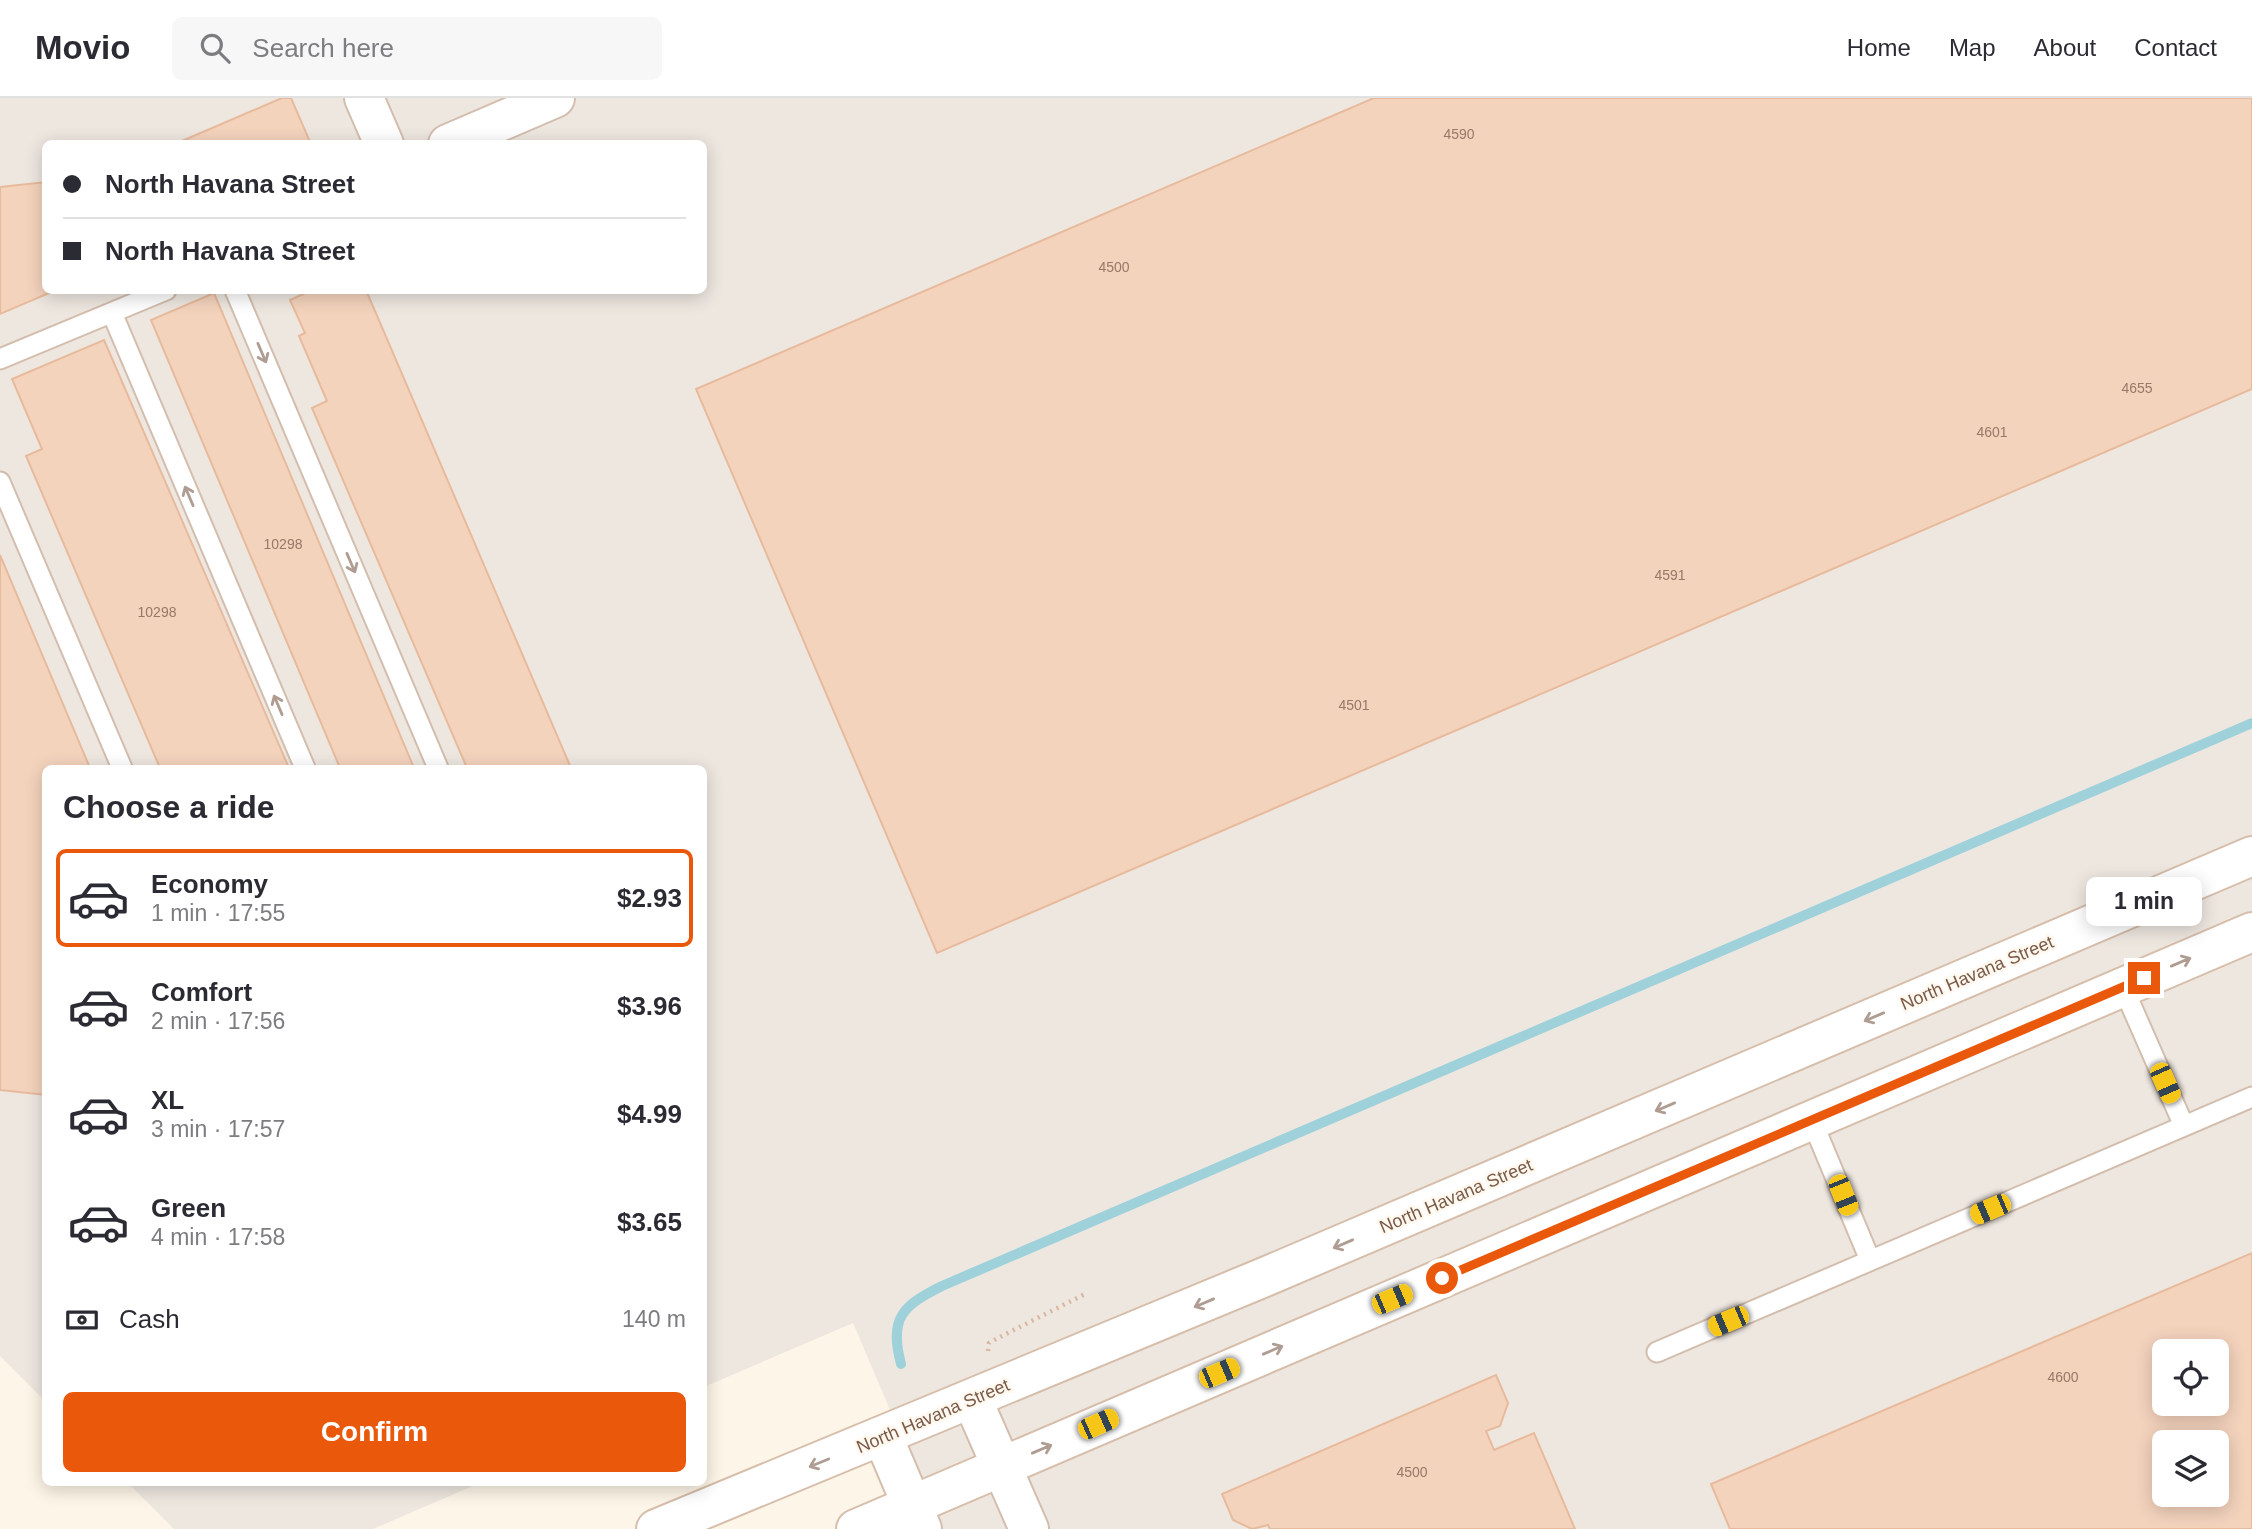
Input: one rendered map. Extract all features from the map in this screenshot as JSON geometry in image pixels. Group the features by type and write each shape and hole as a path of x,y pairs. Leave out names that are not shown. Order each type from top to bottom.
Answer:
{"main road":[{"path":"364,98 382,140"},
{"path":"457,140 555,98"},
{"name":"North Havana Street","path":"656,1529 1318,1255 2252,856"},
{"path":"856,1529 917,1518 1001,1466 2252,932"},
{"path":"972,1399 1029,1529"},
{"path":"883,1437 917,1518"}],"lane":[{"path":"0,359 157,294"},
{"path":"237,294 437,765"},
{"path":"112,313 304,765"},
{"path":"0,482 121,765"},
{"path":"2123,987 2184,1126"},
{"path":"1657,1352 2252,1097"},
{"path":"1812,1121 1870,1260"}],"path":[{"path":"990,1358 989,1343 1087,1293"}],"shaded area":[{"path":"0,98 2252,98 2252,1529 941,1529 853,1323 707,1386 707,765 42,765 42,1398 0,1356"},
{"path":"131,1486 473,1486 373,1529 174,1529"}],"building":[{"path":"282,98 291,98 309,140 184,140"},
{"path":"1374,98 2252,98 2252,389 937,953 696,389"},
{"path":"42,182 42,294 47,294 0,314 0,187"},
{"path":"214,294 413,765 339,765 151,320"},
{"path":"303,294 368,294 570,765 466,765 312,408 327,401 299,336 305,333 290,300"},
{"path":"104,340 288,765 159,765 26,456 42,449 12,379"},
{"path":"0,555 89,765 42,765 42,1095 0,1090"},
{"path":"2252,1253 2252,1529 1730,1529 1711,1484"},
{"path":"1496,1375 1508,1403 1500,1426 1486,1431 1494,1450 1534,1433 1575,1529 1270,1529 1268,1525 1252,1529 1233,1520 1222,1494"}],"waterway":[{"path":"901,1364 897,1335 902,1315 917,1300 942,1286 2252,723"}],"route":[{"path":"1442,1278 2144,978"}]}
